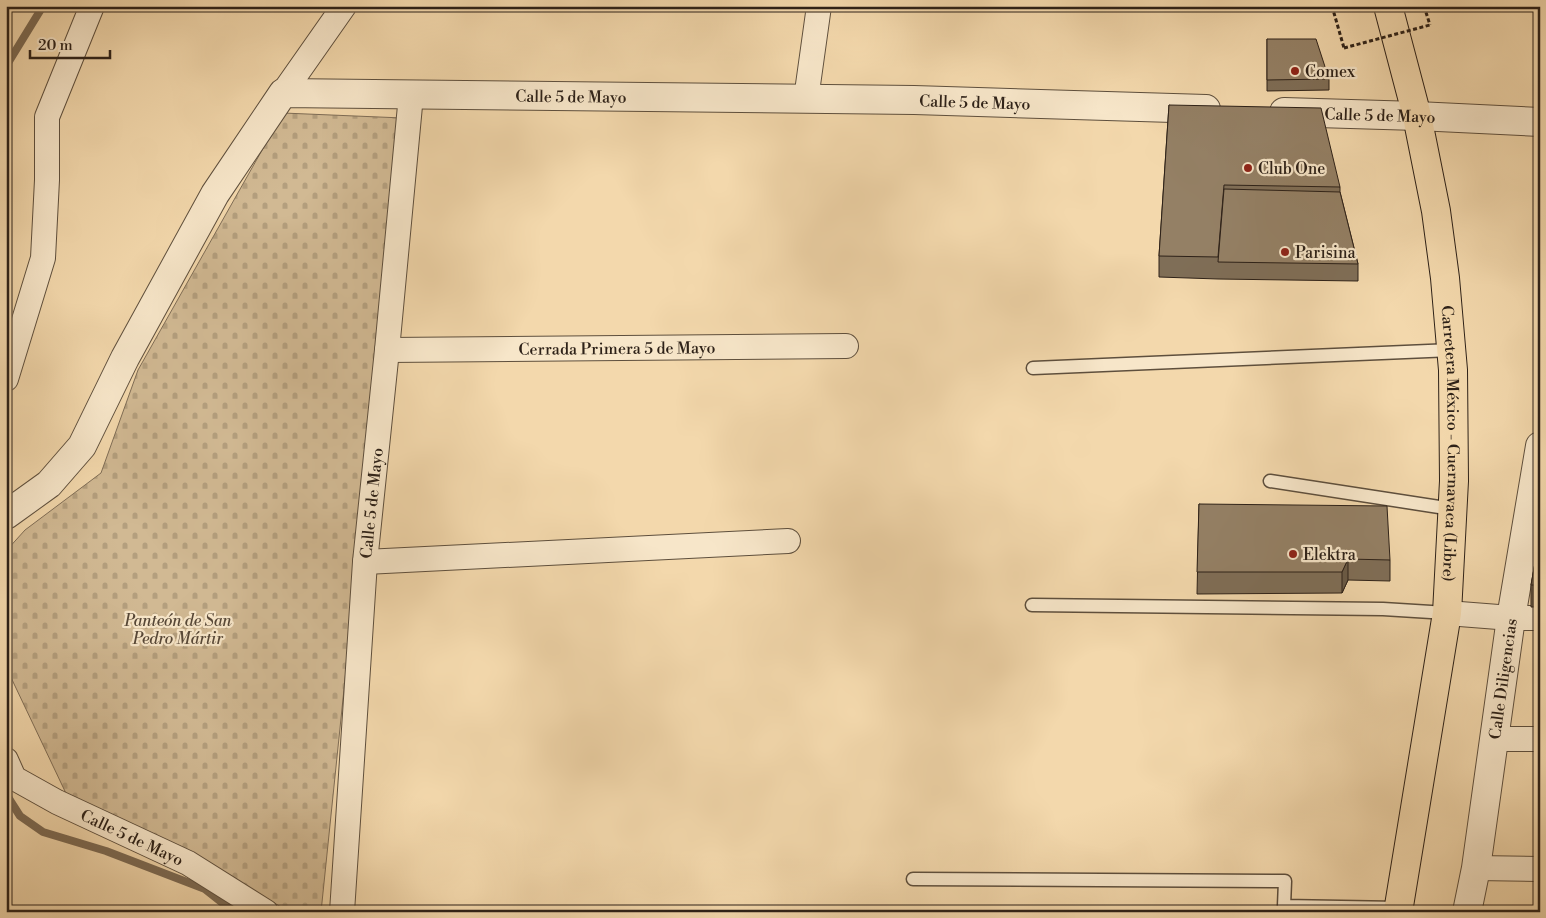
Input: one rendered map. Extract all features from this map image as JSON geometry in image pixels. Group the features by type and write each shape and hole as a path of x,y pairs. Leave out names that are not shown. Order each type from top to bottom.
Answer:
{"main road":[{"name":"Carretera México - Cuernavaca (Libre)","path":"1388,6 1416,116 1436,211 1452,350 1454,472 1447,613 1398,910"}],"street":[{"path":"6,379 43,258 47,180 47,117 92,6"},
{"path":"6,515 50,484 82,446 125,358 215,194 344,6"},
{"path":"806,99 819,6"},
{"name":"Calle 5 de Mayo","path":"283,93 914,100 1227,110"},
{"name":"Calle 5 de Mayo","path":"342,912 365,562 388,350 411,94"},
{"name":"Calle 5 de Mayo","path":"1257,111 1540,122"},
{"name":"Cerrada Primera 5 de Mayo","path":"388,350 846,346"},
{"name":"Calle Diligencias","path":"1467,912 1476,868 1512,618 1540,446"},
{"path":"365,562 788,542"},
{"path":"1447,613 1512,618 1540,618"},
{"path":"1494,739 1540,739"},
{"name":"Calle 5 de Mayo","path":"6,760 14,778 58,802 188,863 266,912"},
{"path":"1476,868 1540,869"}],"lane":[{"path":"1033,368 1452,350"},
{"path":"1270,481 1452,509"},
{"path":"1032,605 1383,609 1447,613"},
{"path":"913,879 1284,881 1284,909 1398,910"}],"path":[{"path":"1332,6 1344,48 1430,26 1424,6"}],"green space":[{"name":"Panteón de San Pedro Mártir","path":"283,113 403,118 321,912 289,912 194,853 72,806 6,667 6,551 25,530 101,473 138,370"}],"building":[{"name":"Comex","path":"1267,39 1316,39 1329,79 1267,80"},
{"name":"Club One","path":"1169,105 1321,108 1340,187 1224,185 1218,257 1159,256"},
{"name":"Parisina","path":"1224,189 1340,192 1358,264 1218,262"},
{"name":"Elektra","path":"1199,504 1387,506 1390,560 1348,559 1342,572 1197,572"},
{"path":"1540,535 1540,585 1531,585"}],"waterway":[{"path":"6,71 8,63 43,6"},
{"path":"6,794 20,816 43,832 106,851 205,889 234,912"}],"place":[{"name":"Comex","path":"1295,71"},
{"name":"Club One","path":"1248,168"},
{"name":"Parisina","path":"1285,252"},
{"name":"Elektra","path":"1293,554"}]}
